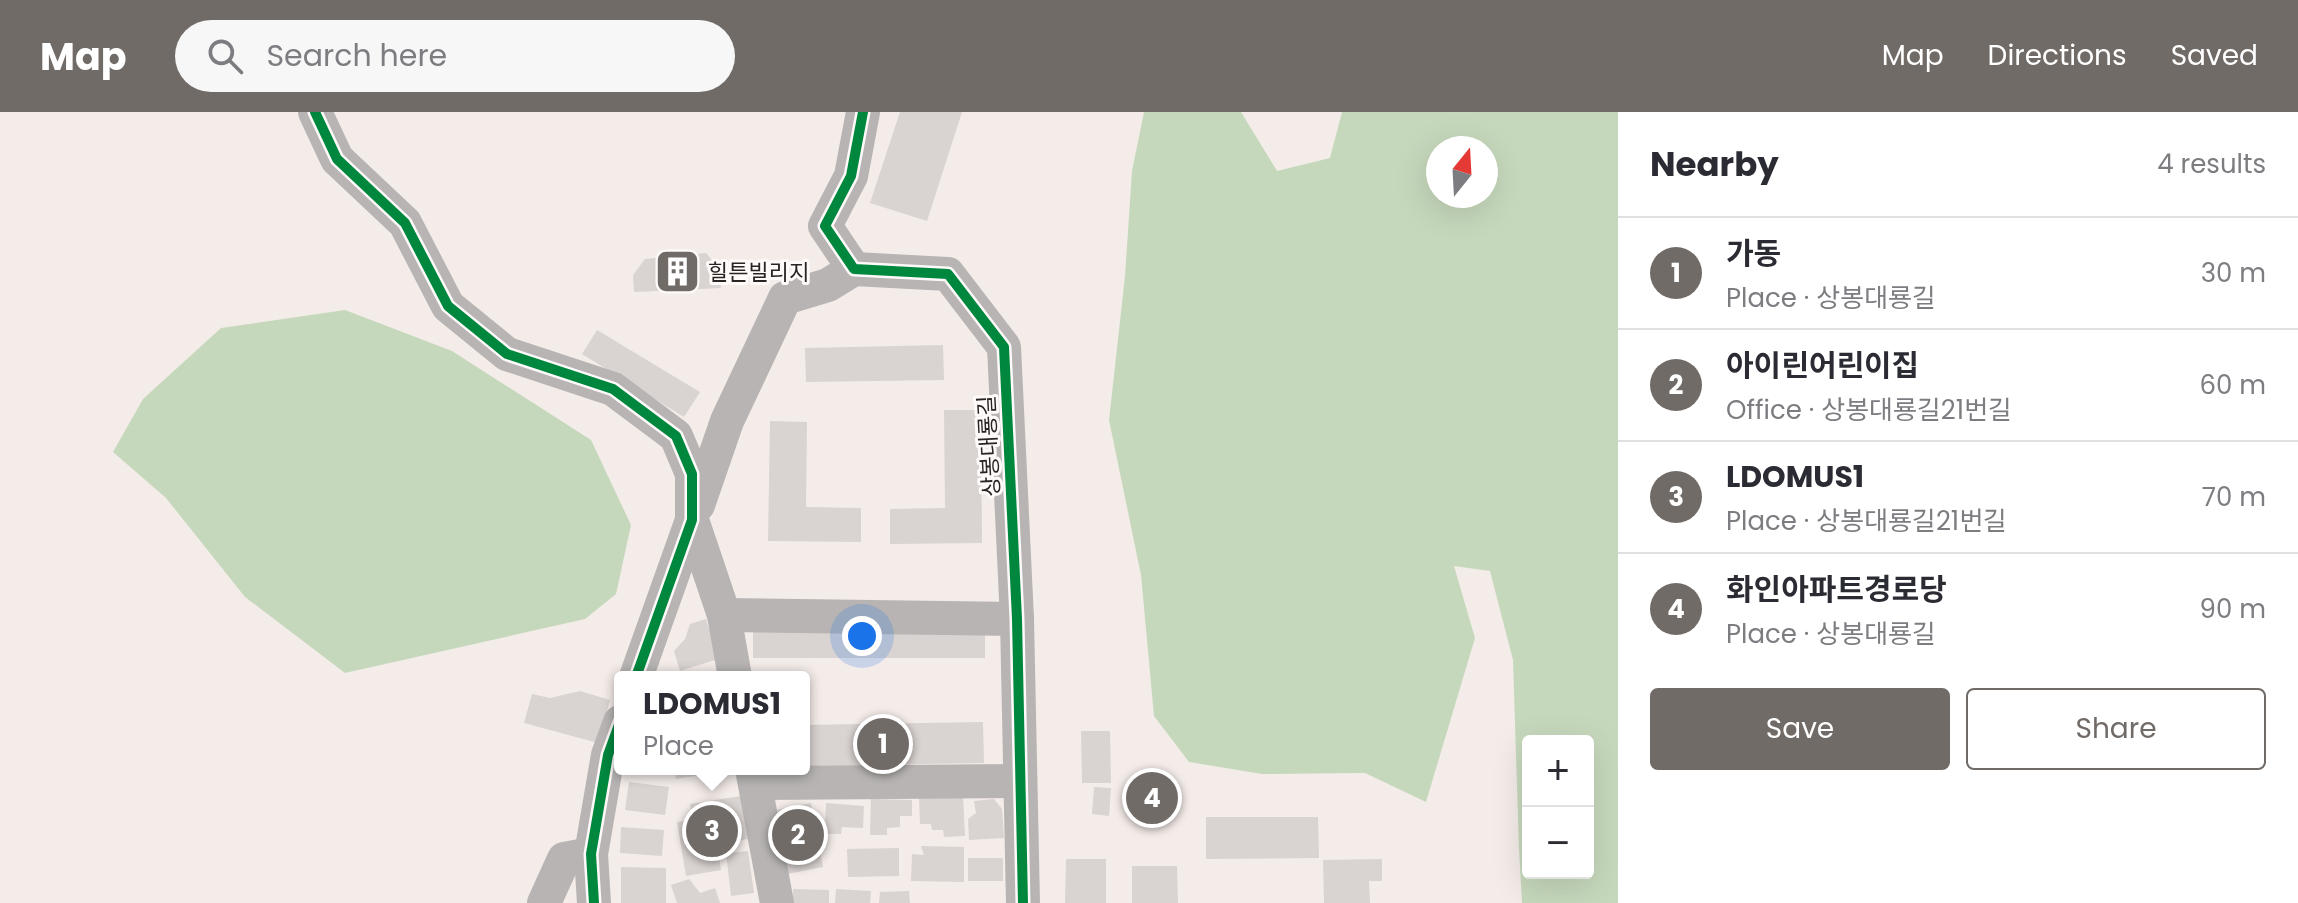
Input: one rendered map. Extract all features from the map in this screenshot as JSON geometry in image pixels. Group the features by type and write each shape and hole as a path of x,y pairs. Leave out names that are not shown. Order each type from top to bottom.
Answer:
{"street":[{"path":"315,112 337,159 405,223 448,306 507,354 613,389 676,436 692,474 692,520 724,615 734,671"},
{"path":"638,671 727,421 785,298 828,285 854,269 825,226 851,176 863,112"},
{"name":"상봉대룡길","path":"854,269 948,274 1004,347 1017,619 1023,903"},
{"path":"724,615 1017,619"},
{"path":"594,903 591,854 608,755 614,738"},
{"path":"777,903 753,776 1020,781"},
{"path":"544,903 564,859 591,854"}],"green space":[{"path":"1144,112 1241,112 1277,171 1330,158 1342,112 1618,112 1618,903 1522,903 1513,660 1490,571 1454,566 1475,638 1426,802 1365,773 1262,774 1189,762 1154,716 1141,575 1109,420 1125,276 1132,171"},
{"path":"345,310 452,351 591,440 631,525 616,594 585,619 345,673 245,597 166,498 113,452 143,399 221,328"}],"building":[{"path":"900,112 962,112 927,221 870,203"},
{"name":"힐튼빌리지","path":"706,253 720,270 721,288 634,292 633,275 645,259"},
{"path":"597,330 700,392 684,417 582,354"},
{"path":"943,345 944,380 806,382 805,348"},
{"path":"944,410 981,410 982,543 890,544 890,509 945,508"},
{"path":"770,421 807,422 806,507 861,508 861,542 768,541"},
{"path":"706,619 718,659 680,671 674,651 685,639 690,624"},
{"path":"753,623 985,624 985,658 753,658"},
{"path":"580,691 610,700 598,743 524,723 532,694 550,698"},
{"path":"983,722 984,763 810,766 810,725"},
{"path":"1081,731 1110,731 1111,783 1082,783"},
{"path":"676,775 701,775 676,779"},
{"path":"629,782 669,787 665,815 625,810"},
{"path":"1138,784 1165,785 1165,811 1139,812"},
{"path":"1094,787 1111,788 1109,816 1092,814"},
{"path":"741,796 748,839 717,844 721,870 686,876 677,822 693,820 690,804"},
{"path":"963,796 965,836 944,837 943,830 932,830 931,824 920,824 919,797"},
{"path":"871,799 912,800 912,816 900,816 900,827 887,828 887,835 870,835"},
{"path":"994,799 1002,809 1004,838 969,840 968,819 976,813 974,801"},
{"path":"811,803 823,867 787,874 775,810"},
{"path":"826,803 864,806 863,828 842,827 841,834 825,834"},
{"path":"1206,817 1318,817 1319,858 1206,859"},
{"path":"621,827 664,830 662,856 620,853"},
{"path":"921,846 964,847 964,882 911,881 912,854 924,855"},
{"path":"899,848 899,876 848,877 847,849"},
{"path":"748,851 754,893 731,896 726,853"},
{"path":"968,858 1003,858 1003,881 968,881"},
{"path":"1066,859 1106,859 1106,903 1065,903"},
{"path":"1382,859 1382,881 1369,881 1370,903 1324,903 1323,860"},
{"path":"1132,866 1177,866 1178,903 1132,903"},
{"path":"621,867 666,868 666,903 621,903"},
{"path":"689,879 700,893 715,888 720,903 677,903 671,885"},
{"path":"793,889 829,890 829,903 793,903"},
{"path":"836,889 871,891 870,903 835,903"},
{"path":"909,891 910,903 879,903 880,892"}],"cycle path":[{"path":"315,112 337,159 405,223 448,306 507,354 613,389 676,436 692,474 692,520 638,671"},
{"path":"863,112 851,176 825,226 854,269 948,274 1004,347 1017,619 1023,903"},
{"path":"594,903 591,854 608,755 614,738"}],"place":[{"name":"힐튼빌리지","path":"677,272"},
{"name":"가동","path":"883,744"},
{"name":"화인아파트경로당","path":"1152,798"},
{"name":"LDOMUS1","path":"712,831"},
{"name":"아이린어린이집","path":"798,835"}]}
